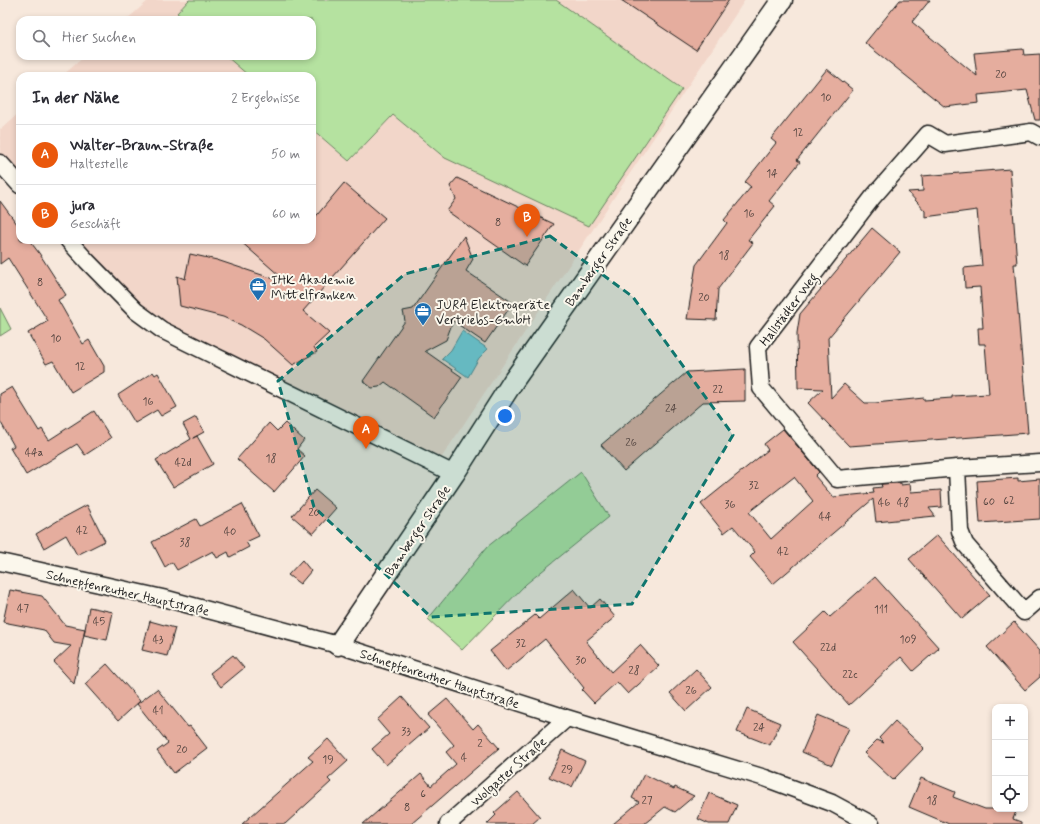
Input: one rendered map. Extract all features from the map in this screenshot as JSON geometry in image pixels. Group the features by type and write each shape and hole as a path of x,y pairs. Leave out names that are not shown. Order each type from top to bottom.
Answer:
{"street":[{"name":"Bamberger Straße","path":"338,645 454,474 514,380 782,0"},
{"name":"Hallstädter Weg","path":"1040,137 1031,132 945,144 928,134 873,197 758,347 761,388 837,479 956,468 1040,463"},
{"path":"0,163 16,181"},
{"path":"72,244 136,311 162,330 454,474"},
{"path":"956,468 960,531 965,544 1024,612 1040,598"},
{"name":"Schnepfenreuther Hauptstraße","path":"0,562 167,599 338,645 567,718 765,778 832,803 871,824"},
{"name":"Wolgaster Straße","path":"448,824 567,718"}],"highlighted area":[{"path":"550,236 633,297 733,435 632,604 431,617 314,507 278,381 405,274"}],"shaded area":[{"path":"149,0 189,0 177,13 180,16 131,16"},
{"path":"556,0 745,0 434,469 167,342 72,244 316,244 316,132 349,161 393,115 445,158 682,89"},
{"path":"80,60 231,60 244,72 67,72"},
{"path":"16,116 16,181 0,163 0,128 1,129"}],"green space":[{"path":"189,0 556,0 682,89 589,226 445,158 393,115 349,161 316,132 316,72 244,72 231,60 316,60 316,16 180,16 177,13"},
{"path":"0,308 11,329 0,336"},
{"path":"581,472 609,517 526,584 462,650 428,619 487,547"}],"water":[{"path":"462,331 488,349 479,358 468,377 442,359 451,350"}],"building":[{"path":"621,0 729,0 696,50"},
{"path":"900,0 930,0 912,22 977,76 974,53 1023,49 1024,55 1040,54 1040,120 1035,120 1027,90 978,95 979,103 945,107 865,43"},
{"path":"827,69 853,90 797,160 800,162 769,201 775,206 748,240 753,243 718,289 716,320 687,319 696,265 727,223 724,220 751,187 745,182 776,143 771,139"},
{"path":"1010,169 1017,264 1014,264 1028,433 849,446 808,403 823,389 798,388 797,333 800,314 872,228 900,252 828,338 831,398 844,384 865,403 924,398 924,400 952,398 952,396 989,394 985,344 979,344 978,328 983,328 980,287 965,288 964,268 982,266 977,210 925,217 925,211 908,192 923,191 922,176"},
{"path":"457,178 554,224 525,266 447,211 456,199 450,186"},
{"path":"344,183 385,218 303,311 329,333 314,347 317,352 293,365 264,339 241,325 223,317 180,306 177,276 185,279 190,254 217,260 289,284 244,244 316,244 316,216"},
{"path":"0,201 16,223 16,244 32,244 39,253 66,295 58,300 83,344 89,340 104,366 104,372 71,392 53,361 46,364 28,333 48,321 8,258 0,264"},
{"path":"464,236 473,259 466,271 513,303 485,343 453,321 446,340 425,351 462,377 434,417 385,382 379,387 372,388 363,381 405,321 403,311 413,309"},
{"path":"745,369 745,401 703,402 624,471 601,445 687,372"},
{"path":"153,372 155,375 158,373 177,407 161,416 157,410 135,423 118,395"},
{"path":"12,387 39,431 42,429 49,440 94,411 111,438 85,455 77,444 26,475 10,448 14,446 0,421 0,394"},
{"path":"196,417 204,432 193,438 197,436 213,464 173,487 156,460 191,439 183,424"},
{"path":"269,423 277,431 285,423 304,440 297,449 305,456 274,492 237,459"},
{"path":"783,429 819,472 815,476 833,497 874,493 873,488 882,487 881,484 901,483 901,485 910,484 911,492 941,490 942,507 929,508 935,516 876,522 873,499 773,584 750,557 755,552 733,526 724,533 701,504 768,450 764,444","holes":["794,477 813,501 771,539 749,512"]},
{"path":"1018,478 1018,481 1040,479 1040,519 980,523 977,481"},
{"path":"315,490 336,508 313,534 292,516"},
{"path":"242,504 259,536 246,542 249,547 230,557 228,552 217,558 213,551 177,570 172,562 165,567 152,542 196,519 200,526"},
{"path":"87,505 105,541 77,555 66,535 44,548 36,534"},
{"path":"937,535 990,595 962,619 909,559"},
{"path":"302,560 311,571 300,584 288,575"},
{"path":"875,577 939,648 913,671 901,657 849,705 793,642 825,612 830,617"},
{"path":"574,589 590,608 600,599 615,617 586,641 611,672 640,645 659,666 628,694 617,682 594,703 582,690 584,688 545,639 506,671 490,651 535,615 539,619"},
{"path":"10,590 42,596 65,625 85,629 74,684 54,662 71,646 54,643 44,630 3,622"},
{"path":"89,607 113,612 107,640 84,635"},
{"path":"150,621 175,628 167,656 142,650"},
{"path":"1014,622 1040,651 1040,677 1025,690 987,647"},
{"path":"233,655 244,668 221,687 210,673"},
{"path":"107,664 140,701 118,721 85,684"},
{"path":"696,669 712,687 686,711 670,693"},
{"path":"157,689 188,727 190,726 207,748 174,773 157,751 168,743 137,704"},
{"path":"402,697 429,728 386,765 372,749 389,734 377,720"},
{"path":"447,699 473,729 478,724 499,748 411,824 363,824 421,774 431,786 456,764 446,752 454,745 428,715"},
{"path":"747,709 780,723 770,745 737,732"},
{"path":"818,715 849,728 832,765 802,752"},
{"path":"895,721 924,748 893,780 864,753 877,740 884,743 879,738"},
{"path":"328,739 348,761 328,779 331,782 285,824 242,824 313,761 308,757"},
{"path":"562,750 585,761 572,787 549,777"},
{"path":"644,774 674,789 675,787 694,796 675,812 665,807 644,824 613,824 639,802 632,798"},
{"path":"921,778 955,792 953,797 985,809 992,809 992,812 1016,812 1013,819 1021,822 1021,824 949,824 909,807"},
{"path":"518,792 540,817 532,824 487,824 496,815 494,813"},
{"path":"709,793 737,805 729,824 709,824 698,819"}],"place":[{"name":"jura","path":"527,237"},
{"name":"IHK Akademie Mittelfranken","path":"258,301"},
{"name":"JURA Elektrogeräte Vertriebs-GmbH","path":"423,326"},
{"name":"Walter-Braun-Straße","path":"366,449"}]}
